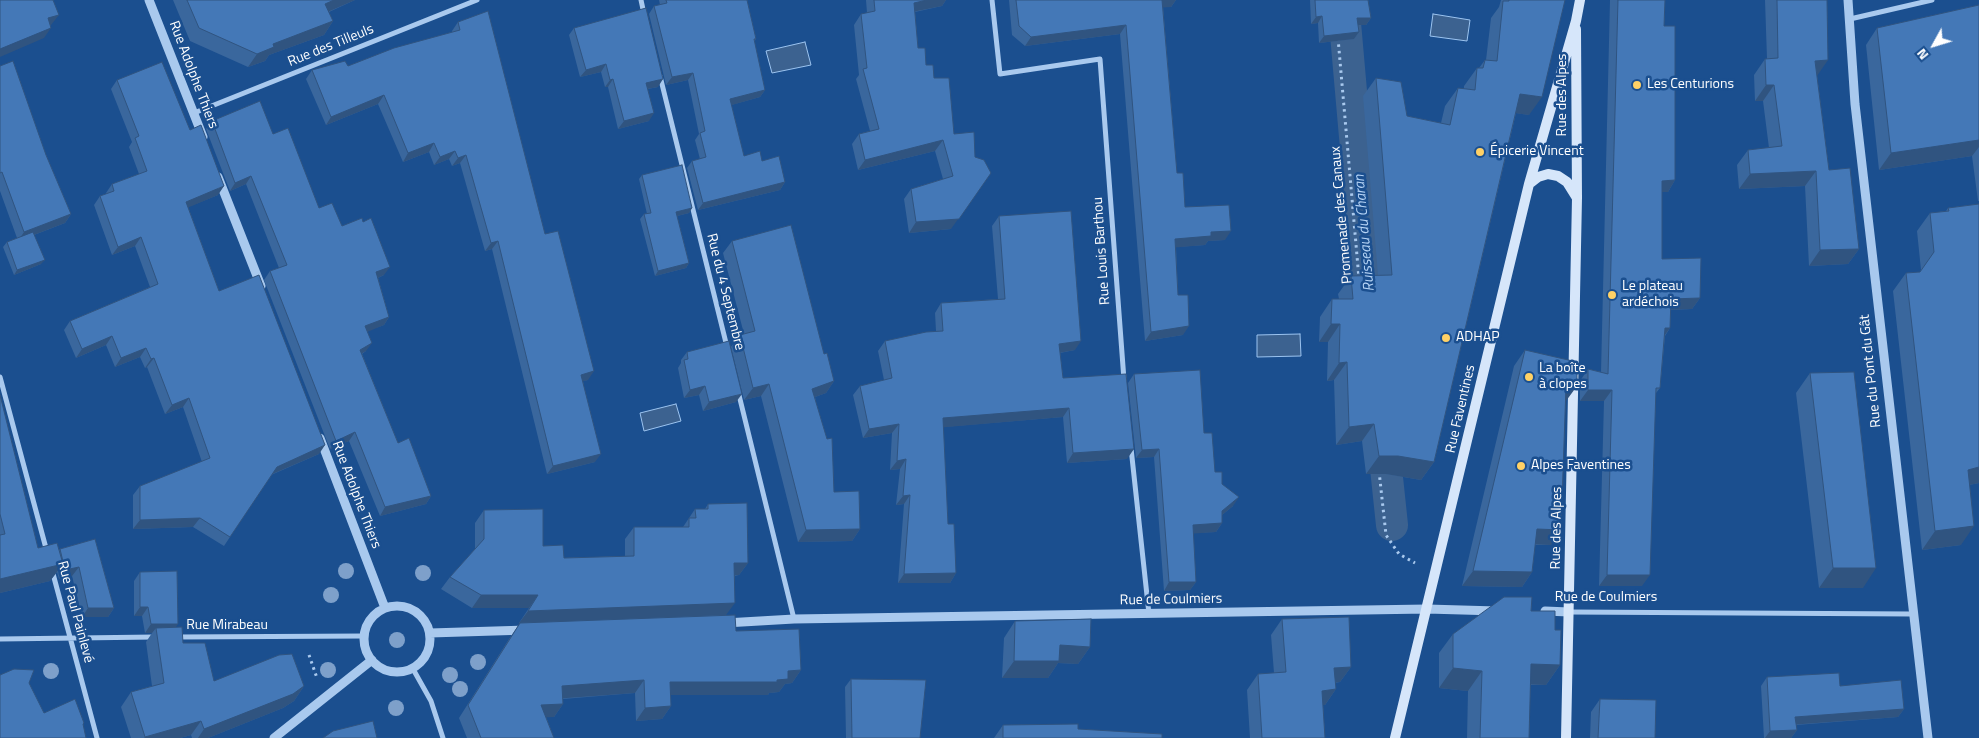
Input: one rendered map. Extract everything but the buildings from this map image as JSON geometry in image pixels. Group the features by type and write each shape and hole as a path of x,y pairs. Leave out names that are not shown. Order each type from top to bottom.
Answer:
{"main road":[{"name":"Rue Faventines","path":"1395,738 1530,184 1580,0"},
{"name":"Rue des Alpes","path":"1566,738 1577,198 1576,20"},
{"path":"1530,184 1538,177 1548,174 1558,176 1567,182 1577,198"}],"street":[{"name":"Rue Adolphe Thiers","path":"149,0 208,150"},
{"name":"Rue des Tilleuls","path":"194,113 477,0"},
{"path":"641,0 646,19"},
{"name":"Rue Louis Barthou","path":"992,0 1000,74 1100,59 1118,334 1124,383"},
{"name":"Rue du Pont du Gât","path":"1848,0 1855,104 1912,614 1928,738"},
{"path":"1850,19 1932,0"},
{"name":"Rue du 4 Septembre","path":"658,68 730,358"},
{"path":"215,168 264,296"},
{"name":"Rue Paul Painlevé","path":"0,376 48,555"},
{"path":"737,388 794,619"},
{"name":"Rue Adolphe Thiers","path":"317,432 385,608"},
{"path":"1130,442 1150,614"},
{"name":"Rue Paul Painlevé","path":"50,564 97,738"},
{"path":"396,606 408,608 418,613 426,622 430,633 430,644 427,654 413,669 391,672 381,668 367,653 364,636 367,624 374,614 385,608 396,606"},
{"name":"Rue de Coulmiers","path":"718,623 794,619 1427,609 1505,611"},
{"name":"Rue de Coulmiers","path":"1533,611 1912,614"},
{"path":"430,633 532,629"},
{"name":"Rue Mirabeau","path":"174,637 364,636"},
{"path":"0,639 164,637"},
{"path":"274,738 372,660"},
{"path":"413,669 430,701 443,738"}],"path":[{"name":"Promenade des Canaux","path":"1338,30 1359,285"},
{"path":"1378,468 1386,535 1399,554 1416,564"},
{"path":"292,636 306,648 325,699"}],"water":[{"path":"1433,14 1470,20 1467,41 1430,36"},
{"path":"805,42 811,65 772,73 766,51"},
{"path":"1300,334 1301,356 1257,357 1257,335"},
{"path":"676,404 681,421 644,431 640,413"}],"waterway":[{"name":"Ruisseau du Charan","path":"1343,0 1371,319"},
{"name":"Ruisseau du Charan","path":"1382,430 1392,525"}],"place":[{"name":"Les Centurions","path":"1637,85"},
{"name":"Épicerie Vincent","path":"1480,152"},
{"name":"Le plateau ardéchois","path":"1612,295"},
{"name":"ADHAP","path":"1446,338"},
{"name":"La boîte à clopes","path":"1529,377"},
{"name":"Alpes Faventines","path":"1521,466"}]}
